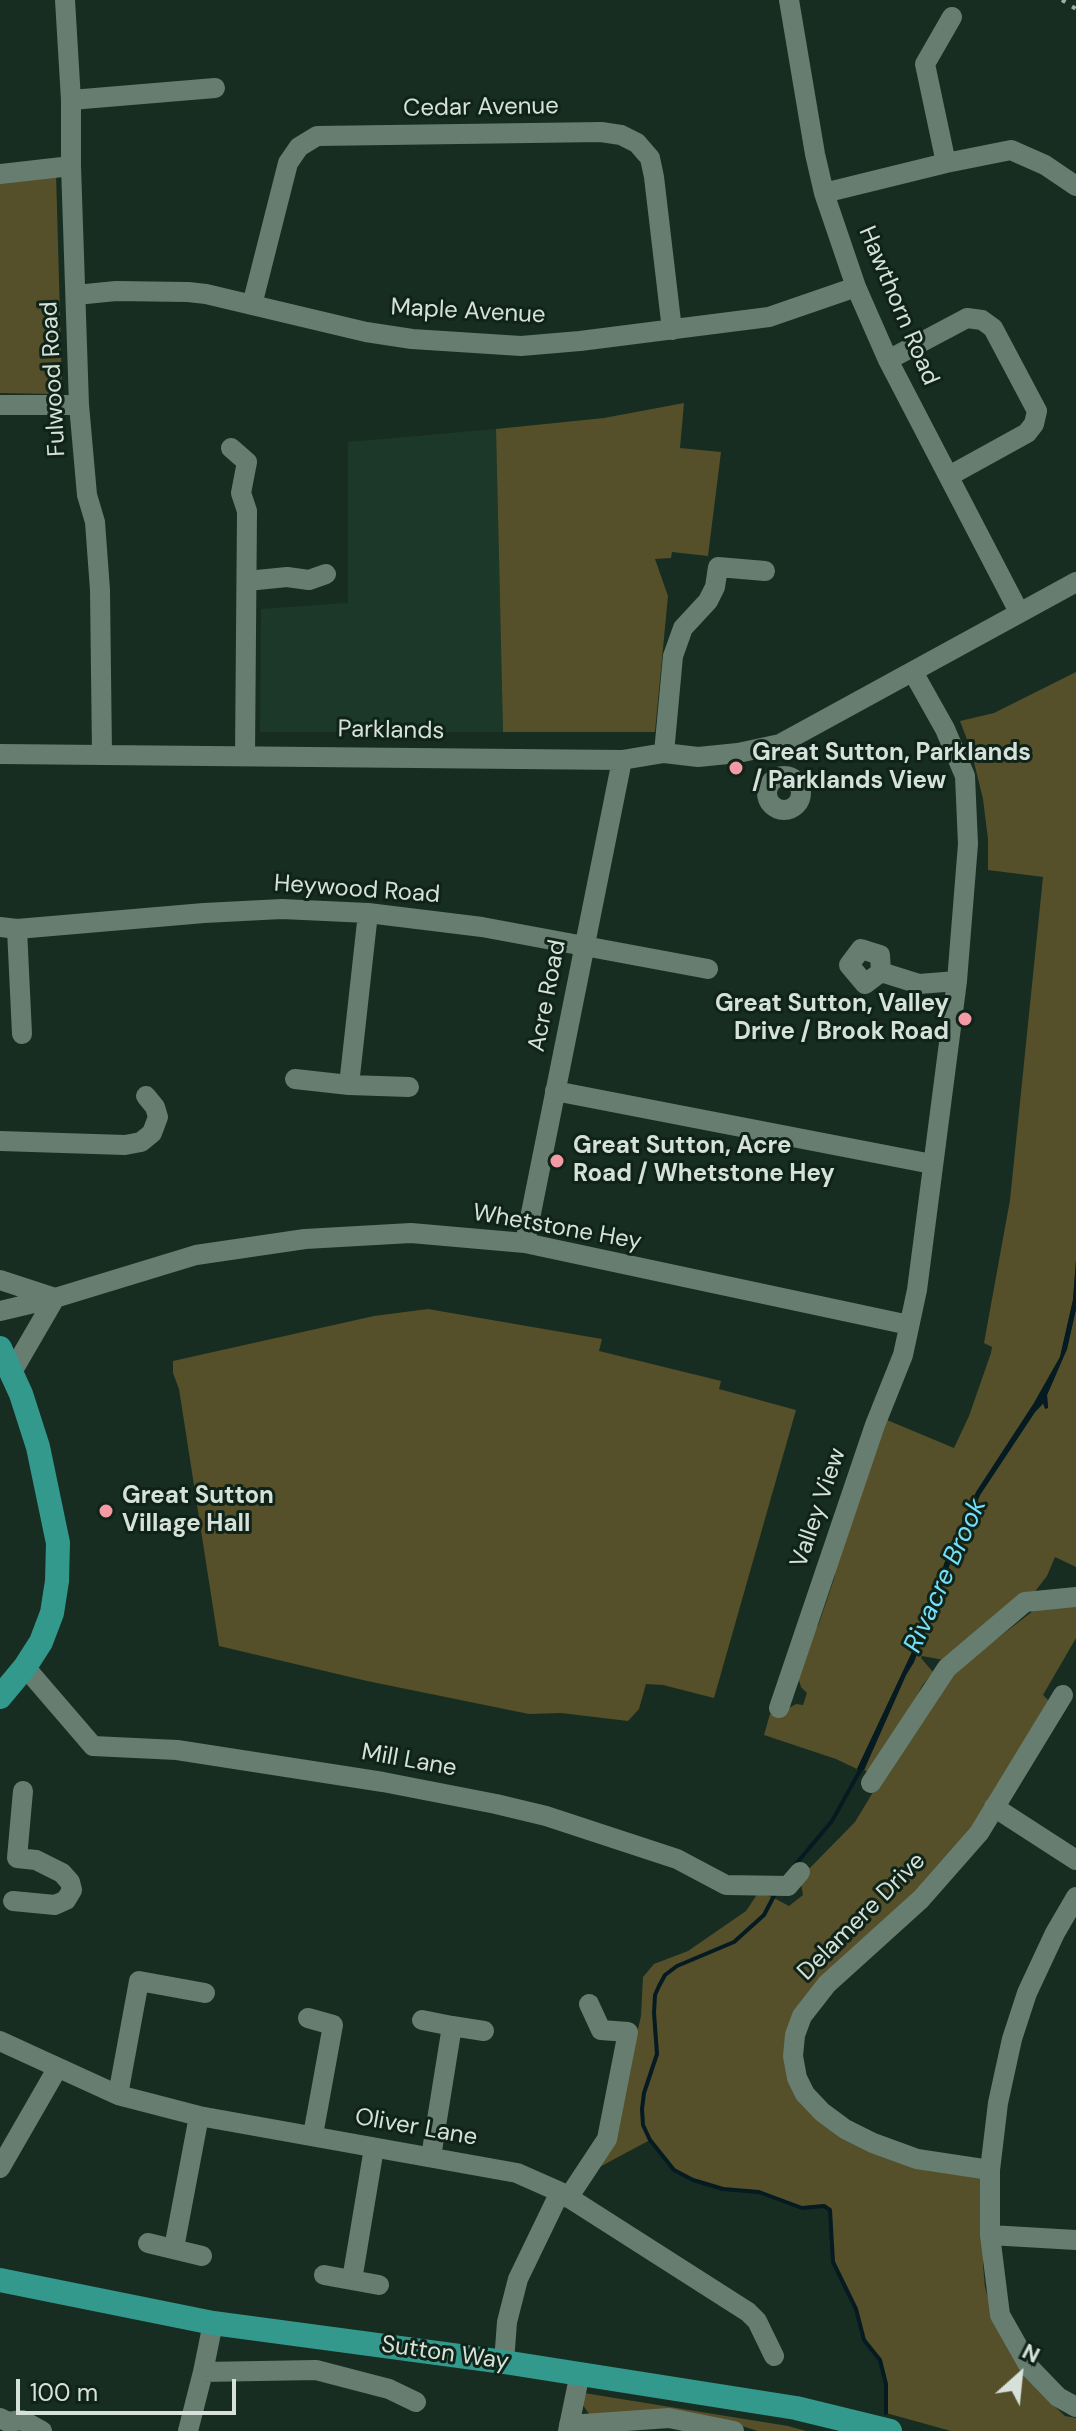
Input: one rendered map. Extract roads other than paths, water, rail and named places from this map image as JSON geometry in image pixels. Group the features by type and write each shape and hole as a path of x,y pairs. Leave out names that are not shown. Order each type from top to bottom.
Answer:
{"main road":[{"path":"0,1348 21,1394 38,1447 58,1543 52,1613 41,1642 0,1697"},
{"name":"Sutton Way","path":"0,2280 213,2323 580,2373 796,2408 890,2431"}],"street":[{"name":"Fulwood Road","path":"65,0 71,100 79,405 87,495 95,522 99,577 102,754"},
{"name":"Hawthorn Road","path":"789,0 824,193 856,287 888,360 1019,612"},
{"path":"946,163 925,64 952,17"},
{"path":"71,100 215,87"},
{"name":"Cedar Avenue","path":"252,305 288,163 299,147 317,136 601,132 621,135 637,143 650,158 672,330"},
{"path":"824,193 1011,150 1045,165 1076,186"},
{"path":"0,174 71,166"},
{"name":"Maple Avenue","path":"76,295 116,291 188,292 366,332 412,339 521,346 769,317 856,287"},
{"path":"888,360 967,318 982,320 993,328 1037,411 1034,424 1027,433 949,476"},
{"path":"0,405 79,405"},
{"path":"231,448 257,459 241,493 247,511 245,756"},
{"path":"664,753 673,656 683,628 708,601 715,587 718,567 765,571"},
{"path":"247,581 287,577 309,580 326,574"},
{"name":"Parklands","path":"0,754 622,760 664,753 698,757 738,753 780,744 1076,582"},
{"name":"Valley View","path":"779,1708 875,1425 903,1355 917,1290 957,981 968,844 965,776 945,729 913,672"},
{"path":"780,744 785,775"},
{"name":"Acre Road","path":"525,1243 622,760"},
{"name":"Heywood Road","path":"8,928 267,909 368,913 482,927 708,969"},
{"path":"349,1085 368,913"},
{"path":"8,928 22,1034"},
{"path":"881,972 919,984 957,981"},
{"path":"295,1079 409,1087"},
{"path":"555,1091 932,1164"},
{"path":"0,1141 125,1145 141,1142 152,1133 158,1117 146,1096"},
{"name":"Whetstone Hey","path":"0,1311 55,1298 196,1255 305,1239 411,1233 525,1243 909,1325"},
{"path":"0,1280 55,1298 12,1372"},
{"path":"871,1783 947,1668 1025,1602 1076,1597"},
{"name":"Mill Lane","path":"25,1667 93,1746 177,1750 383,1782 496,1804 546,1816 677,1859 726,1885 788,1886 800,1872"},
{"name":"Delamere Drive","path":"990,2170 917,2159 845,2129 805,2094 797,2078 793,2056 795,2035 802,2016 827,1984 921,1899 979,1833 1063,1695"},
{"path":"13,1901 55,1905 66,1900 72,1890 62,1873 36,1860 9,1856 23,1791"},
{"path":"994,1807 1076,1860"},
{"path":"1076,1897 1027,1993 1012,2039 998,2103 990,2170 990,2235 1000,2315 1030,2368 1058,2397 1076,2407"},
{"path":"118,2095 139,1981 205,1993"},
{"path":"504,2362 507,2322 518,2279 564,2195 607,2139 628,2032 601,2030 589,2004"},
{"path":"308,2018 333,2025 313,2135"},
{"path":"422,2020 484,2031"},
{"path":"431,2157 452,2026"},
{"name":"Oliver Lane","path":"0,2041 118,2095 199,2116 517,2173 564,2195 748,2312 757,2321 774,2356"},
{"path":"0,2168 57,2069"},
{"path":"174,2248 199,2116"},
{"path":"352,2280 374,2148"},
{"path":"990,2235 1076,2240"},
{"path":"148,2243 202,2256"},
{"path":"324,2275 379,2285"},
{"path":"188,2431 213,2323"},
{"path":"203,2372 316,2370 389,2389 416,2402"},
{"path":"580,2373 568,2428 669,2418 734,2431"},
{"path":"4,2424 22,2420 42,2431"}],"water":[{"path":"1076,1260 1076,1309 1067,1349 1047,1395 1048,1408 1045,1409 1043,1403 1035,1412 980,1495 950,1564 914,1662 864,1770 857,1769 913,1650 946,1559 976,1492 1060,1357 1073,1300"}],"waterway":[{"name":"Rivacre Brook","path":"795,1865 832,1821 862,1767"},
{"path":"776,1892 764,1915 734,1942 677,1966 665,1975 655,1995 657,2054 644,2093 643,2125 650,2140 674,2170 693,2180 723,2189 759,2192 802,2208 824,2206 830,2210 833,2262 856,2309 864,2340 880,2360 886,2384 886,2413"}],"railway":[{"path":"1062,0 1076,9"}],"place":[{"name":"Great Sutton, Parklands / Parklands View","path":"736,768"},
{"name":"Great Sutton, Valley Drive / Brook Road","path":"965,1019"},
{"name":"Great Sutton, Acre Road / Whetstone Hey","path":"557,1161"},
{"name":"Great Sutton Village Hall","path":"106,1511"}]}
